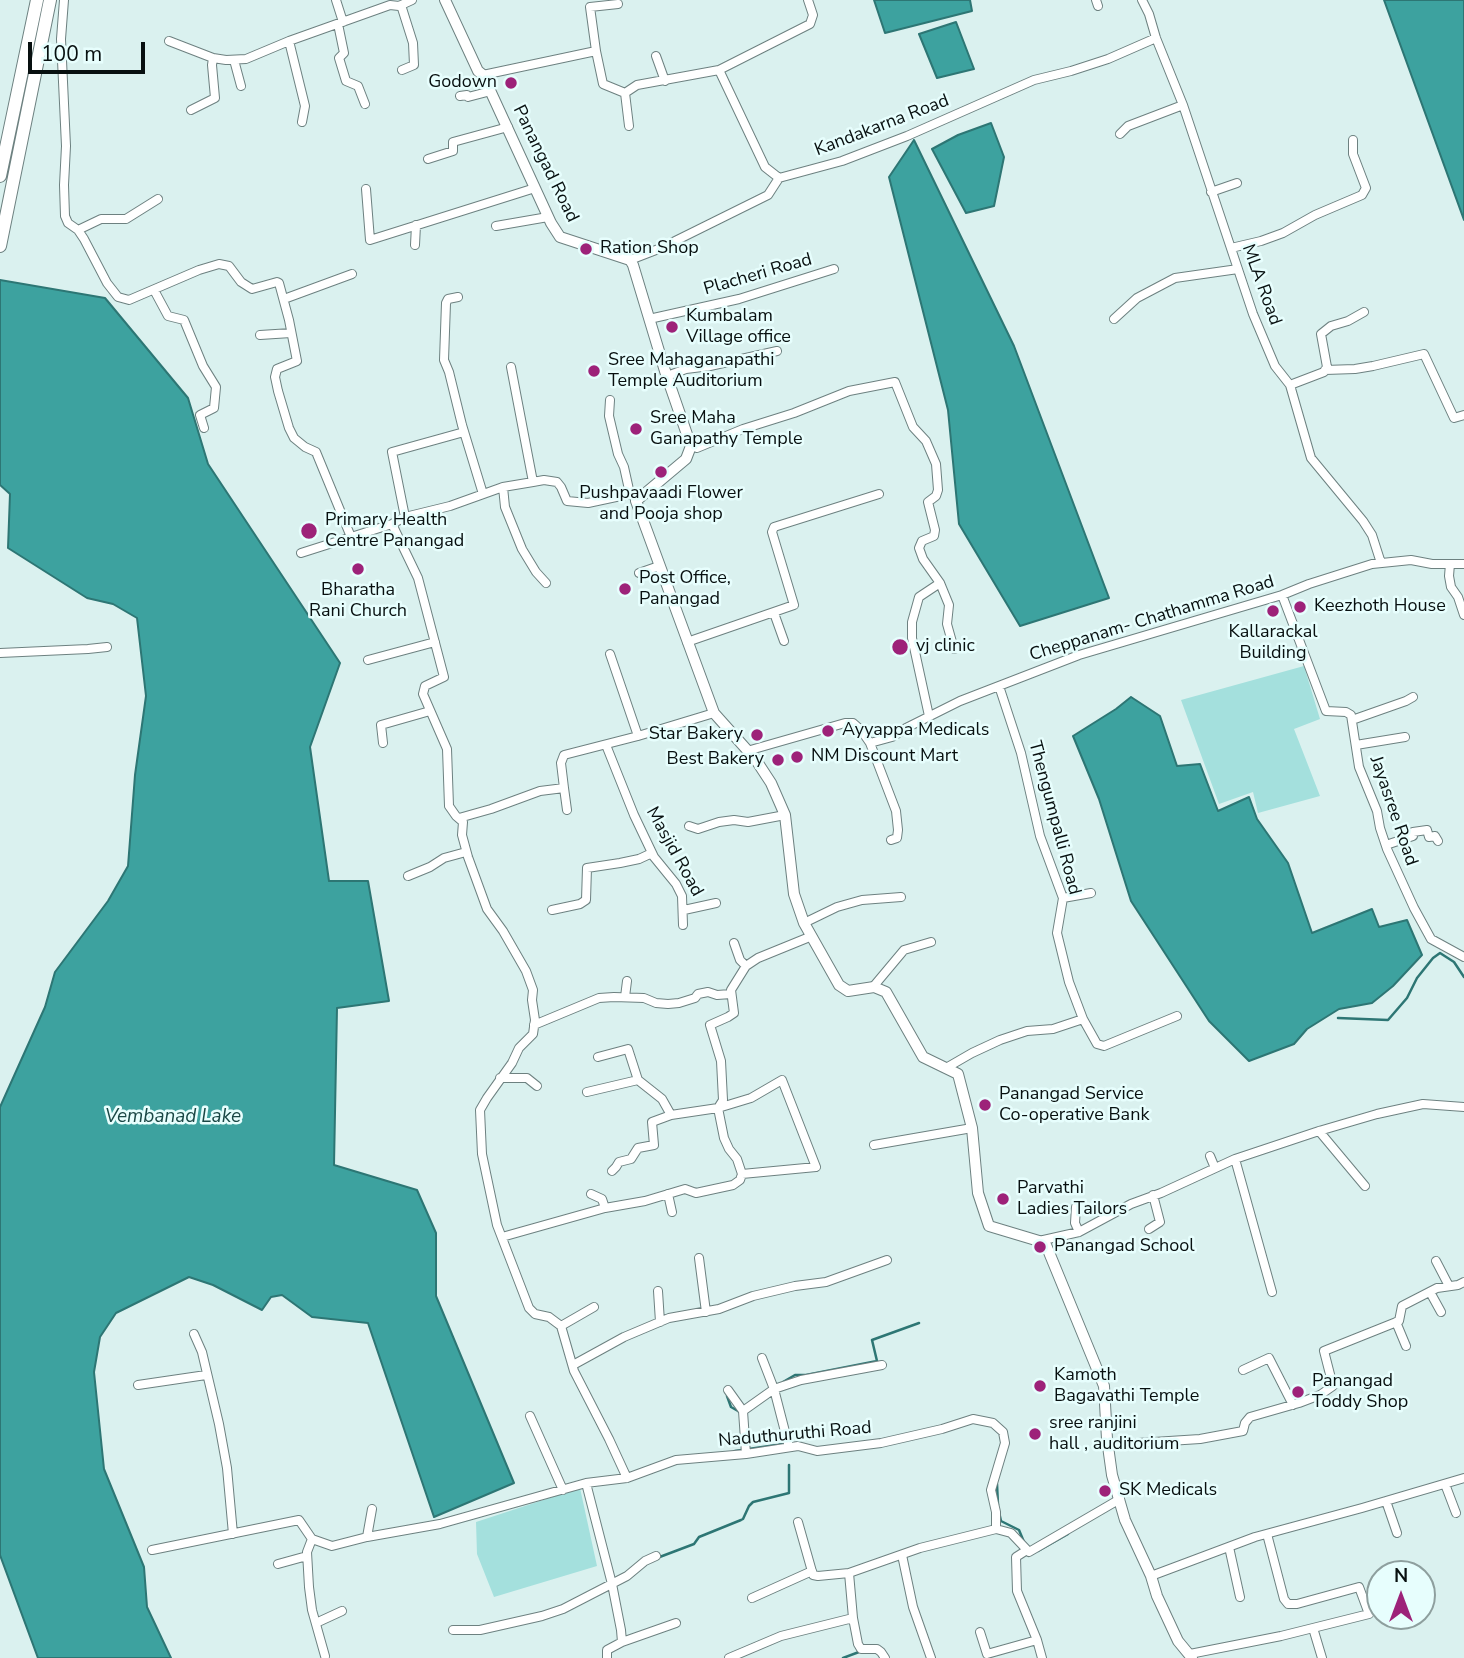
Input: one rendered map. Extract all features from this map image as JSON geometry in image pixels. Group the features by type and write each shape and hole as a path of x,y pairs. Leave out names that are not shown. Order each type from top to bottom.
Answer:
{"highway":[{"path":"0,176 37,0"},
{"path":"1,242 50,0"}],"main road":[{"name":"Panangad Road","path":"445,0 560,237 630,260"},
{"path":"630,260 691,446 686,458 633,497 714,713 757,760 771,783 785,815 794,894 804,923 839,985 848,991 873,987 886,992 923,1057 958,1074 972,1128 978,1193 989,1226 1046,1245 1104,1386 1107,1445 1112,1475 1131,1536 1178,1642 1191,1656"}],"street":[{"path":"64,0 61,39 66,146 65,216 68,223 78,230 107,283 118,297 129,300 219,264 229,266 241,282 252,289 279,283 297,361 277,369 275,377 278,391 289,428 294,438 316,452 351,537"},
{"path":"336,0 344,53 339,58 346,81 358,86 366,104"},
{"path":"169,41 213,58 246,59 340,23 377,5 401,5 412,0"},
{"path":"625,93 637,85 719,70 810,24 813,15 808,0"},
{"name":"MLA Road","path":"1142,0 1183,105 1253,314 1275,366 1290,385 1311,458 1372,535 1381,563"},
{"path":"613,3 590,7 603,84 625,93"},
{"path":"401,5 413,43 414,65 402,70"},
{"name":"Kandakarna Road","path":"630,260 661,248 768,195 779,178 842,161 907,136 1034,80 1108,59 1156,38"},
{"path":"289,41 305,106 302,122"},
{"path":"483,75 596,51"},
{"path":"656,56 665,80"},
{"path":"191,110 215,98 213,58"},
{"path":"234,60 241,86"},
{"path":"719,70 765,167 779,178"},
{"path":"460,96 468,97 491,91"},
{"path":"625,93 629,126"},
{"path":"1120,134 1128,126 1183,105"},
{"path":"428,159 453,151 453,142 508,127"},
{"path":"1231,248 1283,233 1315,215 1362,195 1366,188 1353,153 1353,140"},
{"path":"1211,192 1237,183"},
{"path":"366,189 370,240 535,188"},
{"path":"78,230 100,219 126,219 158,199"},
{"path":"496,226 548,217"},
{"path":"415,245 416,225"},
{"name":"Placheri Road","path":"649,319 739,299 807,272 834,269"},
{"path":"1114,319 1137,298 1175,278 1238,269"},
{"path":"284,299 352,274"},
{"path":"154,290 168,316 184,320 203,366 216,387 214,408 200,415 204,428"},
{"path":"458,297 448,299 446,303 444,360 483,494"},
{"path":"1325,370 1327,367 1321,334 1331,326 1364,312"},
{"path":"260,335 291,332"},
{"path":"667,376 686,369 777,351"},
{"path":"1290,385 1325,370 1355,369 1424,354 1454,418 1464,415"},
{"path":"511,367 533,482"},
{"path":"691,446 697,448 849,391 895,382 913,427 934,445 939,490 928,502 935,530 934,536 922,541 919,548 923,559 940,583 949,605 947,624 954,649"},
{"path":"301,554 393,524 405,517 450,506 503,487 544,480 557,482 567,501 587,503 633,497 618,454 609,416 610,400"},
{"path":"405,517 392,452 464,432"},
{"path":"503,487 505,507 522,549 546,583"},
{"path":"687,642 794,606 772,532 774,527 879,494"},
{"path":"393,524 418,578 444,677 425,686 423,694 447,749 449,806 461,820 466,852 487,909 526,971 533,990 533,1034 519,1048 480,1110 482,1154 498,1225 529,1308 535,1314 549,1317 561,1326 573,1365 627,1478"},
{"name":"Cheppanam- Chathamma Road","path":"870,743 892,737 960,701 1079,655 1282,595 1372,564 1411,560 1432,564 1464,564"},
{"path":"1450,564 1451,586 1464,615"},
{"path":"639,573 659,566"},
{"path":"929,716 912,638 912,622 919,597 940,583"},
{"path":"1282,595 1326,711 1346,712 1351,715 1352,720 1413,697"},
{"path":"774,613 784,641"},
{"path":"368,660 435,642"},
{"path":"0,653 107,647"},
{"path":"610,654 638,736"},
{"name":"Thengumpalli Road","path":"999,686 1021,753 1040,836 1063,898 1057,933 1069,982 1083,1019 1097,1044 1104,1046 1177,1016"},
{"path":"383,743 381,725 430,711"},
{"path":"567,810 561,763 565,755 714,713"},
{"name":"Jayasree Road","path":"1352,720 1359,767 1377,811 1386,845 1414,908 1431,939 1464,957"},
{"path":"747,751 853,723 862,730 870,743 896,811 897,838 891,840"},
{"path":"1356,745 1405,737"},
{"name":"Masjid Road","path":"606,745 634,815 652,853 676,884 682,896 684,910 716,903"},
{"path":"461,820 540,791 565,788"},
{"path":"689,826 698,829 726,821 748,822 785,815"},
{"path":"1386,845 1413,836 1413,832 1427,830 1429,837 1436,836 1438,841"},
{"path":"408,876 444,858 466,852"},
{"path":"552,910 580,904 586,900 587,867 639,859 652,853"},
{"path":"1063,898 1091,893"},
{"path":"804,923 849,903 901,897"},
{"path":"683,925 684,910"},
{"path":"502,1237 605,1208 645,1201 685,1189 696,1193 733,1185 740,1180 742,1174 737,1159 724,1138 718,1108 723,1100 722,1070 710,1025 734,1013 730,990 746,966 758,958 812,936"},
{"path":"873,987 904,950 931,942"},
{"path":"734,943 740,960 746,966"},
{"path":"625,997 627,981"},
{"path":"534,1025 599,998 644,998 668,1004 679,1003 708,992 717,995 731,994"},
{"path":"946,1068 1000,1040 1027,1031 1053,1029 1083,1019"},
{"path":"598,1057 628,1049 638,1080 662,1100 671,1115"},
{"path":"500,1078 527,1078 537,1086"},
{"path":"587,1092 638,1080"},
{"path":"612,1171 619,1162 631,1159 638,1148 654,1145 652,1122 671,1115 718,1108 751,1098 782,1080 816,1167 742,1174"},
{"path":"1039,1241 1079,1232 1131,1203 1235,1159 1319,1131 1423,1104 1464,1107"},
{"path":"874,1145 972,1128"},
{"path":"1319,1131 1365,1186"},
{"path":"1210,1156 1215,1168"},
{"path":"1235,1159 1272,1292"},
{"path":"591,1194 602,1199 605,1208"},
{"path":"668,1194 672,1212"},
{"path":"1149,1229 1160,1222 1153,1195"},
{"path":"1076,1207 1075,1223 1079,1232"},
{"path":"699,1258 706,1312"},
{"path":"573,1365 624,1337 660,1322 706,1312 753,1296 826,1282 887,1260"},
{"path":"1436,1261 1449,1286"},
{"path":"1107,1445 1200,1439 1243,1431 1250,1417 1293,1405 1333,1387 1324,1351 1399,1321 1402,1306 1437,1288 1464,1282"},
{"path":"658,1291 660,1322"},
{"path":"1430,1292 1441,1312"},
{"path":"561,1326 594,1307"},
{"path":"1396,1322 1406,1346"},
{"path":"194,1334 202,1352 219,1424 227,1468 233,1534"},
{"path":"762,1358 775,1389 789,1447"},
{"path":"1243,1370 1269,1358 1293,1405"},
{"path":"743,1412 775,1389 801,1380 881,1365"},
{"path":"138,1385 206,1376"},
{"path":"728,1390 743,1412 747,1454"},
{"path":"530,1416 563,1490"},
{"name":"Naduthuruthi Road","path":"152,1550 299,1520 312,1539 332,1546 440,1524 586,1483 627,1478 676,1460 747,1454 798,1446 817,1451 881,1443 973,1419 993,1423 1003,1433 1006,1443 991,1490 996,1512 996,1529"},
{"path":"1151,1576 1267,1534 1464,1478"},
{"path":"586,1483 612,1584 622,1642"},
{"path":"1445,1484 1455,1513"},
{"path":"1021,1554 1029,1552 1120,1499"},
{"path":"1386,1501 1397,1533"},
{"path":"367,1537 372,1509"},
{"path":"798,1522 813,1575 818,1576 849,1573 920,1548 996,1529 1011,1533 1021,1554 1017,1591 1042,1658"},
{"path":"1191,1656 1368,1614 1359,1587 1288,1604 1283,1599 1267,1534"},
{"path":"312,1539 307,1552 312,1611 325,1656"},
{"path":"1229,1547 1240,1597"},
{"path":"902,1555 913,1607 931,1658"},
{"path":"278,1564 307,1556"},
{"path":"453,1630 480,1630 563,1609 627,1576 645,1561 656,1556"},
{"path":"752,1598 812,1571"},
{"path":"849,1573 858,1644 862,1649 881,1651 885,1658"},
{"path":"316,1623 342,1611"},
{"path":"729,1658 781,1636 853,1618"},
{"path":"607,1658 607,1650 622,1642 676,1623"},
{"path":"1313,1628 1322,1658"},
{"path":"980,1632 987,1654 1037,1640"}],"shaded area":[{"path":"1304,666 1320,719 1294,729 1320,796 1258,813 1253,792 1219,804 1181,700"},
{"path":"580,1488 597,1566 494,1597 477,1554 476,1522"}],"water":[{"path":"874,0 970,0 972,11 885,33"},
{"path":"1384,0 1464,0 1464,220"},
{"path":"956,22 974,69 937,78 919,34"},
{"path":"991,123 1004,157 994,206 966,213 932,149 958,135"},
{"path":"914,140 1014,346 1109,598 1020,626 959,524 948,410 889,177"},
{"name":"Vembanad Lake","path":"0,280 105,298 188,398 208,464 340,663 310,747 329,881 368,881 389,1001 337,1008 334,1165 417,1190 436,1233 436,1296 514,1483 434,1517 368,1323 312,1317 282,1295 271,1297 262,1310 213,1285 189,1277 116,1313 100,1337 94,1372 104,1469 144,1567 147,1607 171,1658 38,1658 0,1555 0,1107 45,1007 55,972 108,901 128,866 135,775 146,696 137,618 113,604 87,598 8,548 10,494 0,485"},
{"path":"1131,697 1160,716 1177,766 1200,764 1218,811 1249,797 1257,819 1288,863 1312,933 1372,909 1379,927 1407,920 1422,955 1393,986 1372,1003 1339,1009 1307,1029 1294,1044 1249,1061 1209,1021 1131,901 1099,799 1073,736"}],"waterway":[{"path":"1338,1018 1388,1020 1407,998 1417,978 1440,953 1454,962 1464,977"},
{"path":"783,1382 795,1375 877,1361 872,1340 919,1323"},
{"path":"727,1396 731,1407 740,1410"},
{"path":"735,1451 783,1444"},
{"path":"657,1558 694,1544 699,1537 743,1519 753,1502 789,1493 789,1465"},
{"path":"997,1484 998,1505"},
{"path":"999,1512 1001,1521 1019,1530 1024,1542"},
{"path":"1038,1551 1068,1534"},
{"path":"843,1658 859,1652"}],"place":[{"name":"Godown","path":"511,83"},
{"name":"Ration Shop","path":"586,249"},
{"name":"Kumbalam Village office","path":"672,327"},
{"name":"Sree Mahaganapathi Temple Auditorium","path":"594,371"},
{"name":"Sree Maha Ganapathy Temple","path":"636,429"},
{"name":"Pushpavaadi Flower and Pooja shop","path":"661,472"},
{"name":"Primary Health Centre Panangad","path":"309,531"},
{"name":"Bharatha Rani Church","path":"358,569"},
{"name":"Post Office, Panangad","path":"625,589"},
{"name":"Keezhoth House","path":"1300,607"},
{"name":"Kallarackal Building","path":"1273,611"},
{"name":"vj clinic","path":"900,647"},
{"name":"Ayyappa Medicals","path":"828,731"},
{"name":"Star Bakery","path":"757,735"},
{"name":"NM Discount Mart","path":"797,757"},
{"name":"Best Bakery","path":"778,760"},
{"name":"Panangad Service Co-operative Bank","path":"985,1105"},
{"name":"Parvathi Ladies Tailors","path":"1003,1199"},
{"name":"Panangad School","path":"1040,1247"},
{"name":"Kamoth Bagavathi Temple","path":"1040,1386"},
{"name":"Panangad Toddy Shop","path":"1298,1392"},
{"name":"sree ranjini hall , auditorium","path":"1035,1434"},
{"name":"SK Medicals","path":"1105,1491"}]}
